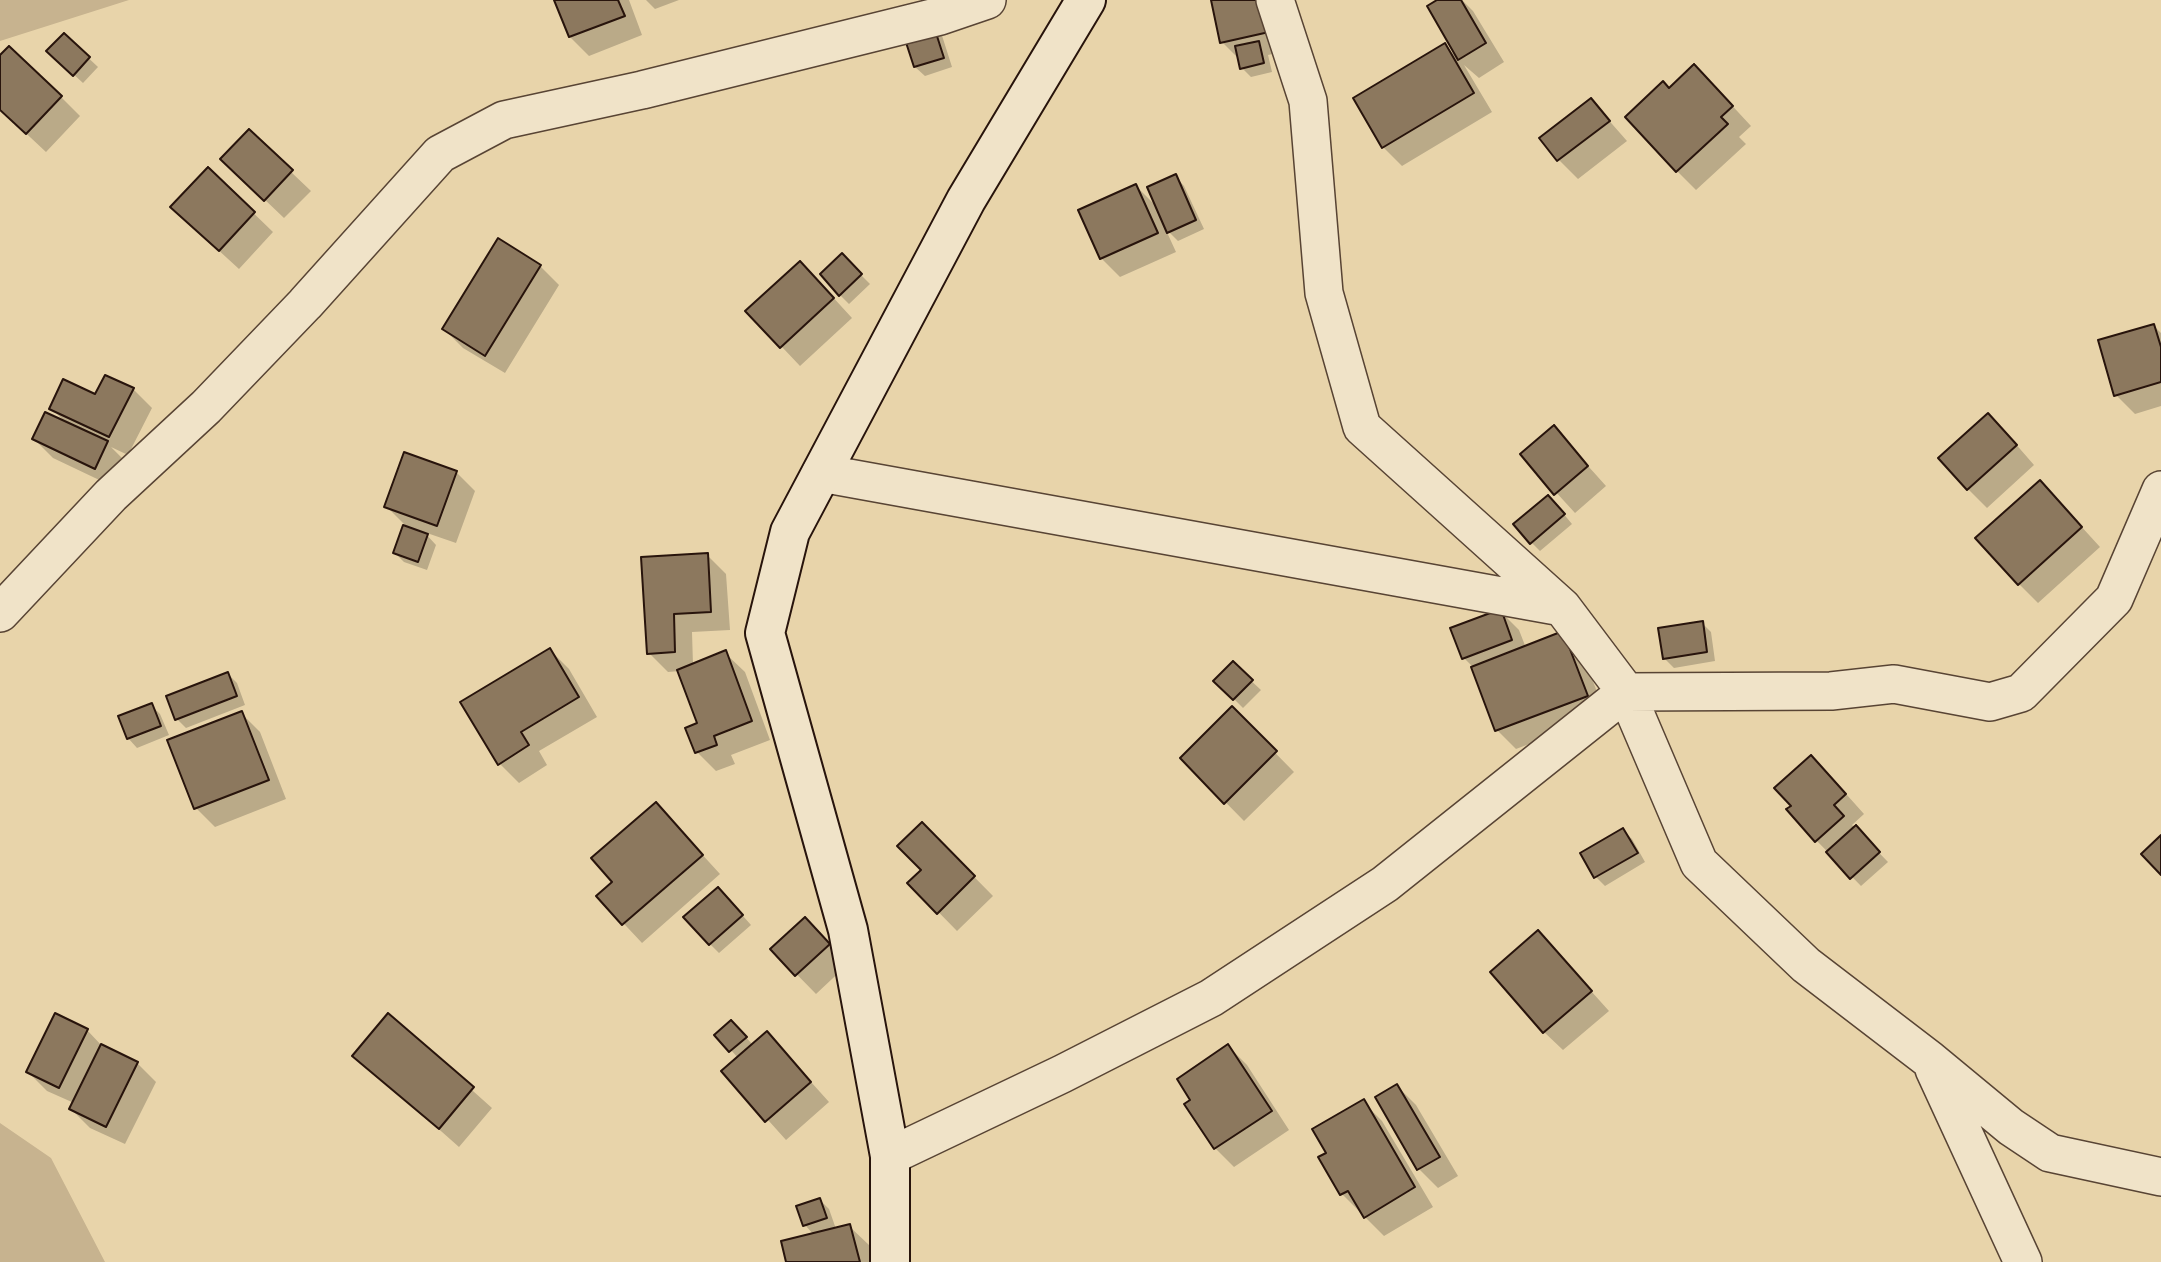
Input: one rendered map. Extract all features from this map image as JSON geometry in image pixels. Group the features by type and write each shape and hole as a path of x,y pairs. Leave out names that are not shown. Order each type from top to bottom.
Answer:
{"street":[{"path":"0,612 111,495 242,370 440,154 504,120 642,90 900,27 987,0"},
{"path":"890,1262 890,1156 848,930 765,633 790,532 966,200 1086,0"},
{"path":"1275,0 1308,101 1324,293 1362,427 1562,607 1626,692 1699,863 1806,965 1930,1060 2011,1128 2050,1153 2161,1177"},
{"path":"821,473 1562,607"},
{"path":"890,1156 1062,1074 1211,998 1385,884 1626,692 1831,691 1894,684 1990,702 2021,693 2114,599 2161,490"},
{"path":"1930,1060 2023,1262"}],"shaded area":[{"path":"0,0 129,0 0,41"},
{"path":"0,1123 51,1158 105,1262 0,1262"}],"building":[{"path":"554,0 618,0 625,16 569,37"},
{"path":"1211,0 1272,0 1278,30 1220,43"},
{"path":"1437,0 1461,0 1486,43 1458,60 1427,6"},
{"path":"929,11 944,58 914,67 899,21"},
{"path":"64,33 90,57 73,76 46,51"},
{"path":"1259,41 1264,63 1240,69 1235,46"},
{"path":"1445,43 1474,93 1382,148 1353,98"},
{"path":"9,46 62,96 26,134 0,110 0,55"},
{"path":"1694,64 1733,106 1721,117 1728,124 1676,172 1625,117 1663,81 1669,88"},
{"path":"1591,98 1610,121 1557,161 1539,138"},
{"path":"249,129 293,170 264,201 220,159"},
{"path":"208,167 255,212 219,251 170,207"},
{"path":"1176,174 1196,220 1167,233 1147,187"},
{"path":"1136,184 1158,233 1100,259 1078,210"},
{"path":"498,238 541,265 485,356 442,329"},
{"path":"842,253 862,274 839,296 820,274"},
{"path":"800,261 834,298 780,348 745,311"},
{"path":"2154,324 2161,347 2161,382 2114,396 2098,340"},
{"path":"105,375 134,388 109,437 49,409 63,379 95,394"},
{"path":"45,412 108,441 95,469 32,439"},
{"path":"1988,413 2017,445 1967,490 1938,458"},
{"path":"1554,425 1588,466 1554,495 1520,454"},
{"path":"404,452 457,471 437,526 384,507"},
{"path":"2040,480 2082,527 2018,585 1975,538"},
{"path":"1548,495 1565,514 1530,544 1513,524"},
{"path":"403,525 428,534 418,562 393,553"},
{"path":"708,553 711,612 674,614 675,652 647,654 641,557"},
{"path":"1501,609 1512,640 1462,659 1450,628"},
{"path":"1703,621 1707,652 1663,659 1658,628"},
{"path":"1563,631 1588,696 1495,731 1471,667"},
{"path":"550,648 579,697 521,732 529,745 498,765 460,702"},
{"path":"726,650 752,721 714,736 717,745 695,753 685,728 697,723 677,670"},
{"path":"1233,661 1253,680 1233,700 1213,681"},
{"path":"228,672 237,696 175,720 166,696"},
{"path":"152,703 161,726 127,739 118,716"},
{"path":"1232,706 1277,751 1224,804 1180,758"},
{"path":"242,711 269,780 194,809 167,740"},
{"path":"1811,755 1846,794 1834,805 1844,816 1815,842 1786,809 1791,806 1774,788"},
{"path":"656,802 703,855 622,925 596,896 612,882 591,858"},
{"path":"922,822 975,876 937,914 907,883 921,870 897,846"},
{"path":"1856,825 1880,852 1850,879 1826,852"},
{"path":"1623,828 1638,853 1594,878 1580,853"},
{"path":"2161,835 2161,875 2141,854"},
{"path":"718,887 743,915 709,945 683,917"},
{"path":"805,917 830,944 795,976 770,949"},
{"path":"1538,930 1592,991 1543,1033 1490,972"},
{"path":"55,1013 88,1029 59,1088 26,1072"},
{"path":"388,1013 474,1087 439,1129 352,1056"},
{"path":"731,1020 747,1037 729,1052 714,1035"},
{"path":"767,1031 811,1082 765,1122 721,1071"},
{"path":"101,1044 138,1062 106,1127 69,1109"},
{"path":"1228,1044 1272,1111 1214,1149 1184,1104 1190,1100 1177,1079"},
{"path":"1397,1084 1440,1157 1417,1170 1375,1097"},
{"path":"1364,1099 1415,1187 1364,1218 1348,1191 1340,1195 1318,1157 1326,1153 1312,1129"},
{"path":"820,1198 827,1218 803,1226 796,1206"},
{"path":"850,1224 860,1262 786,1262 781,1241"}]}
